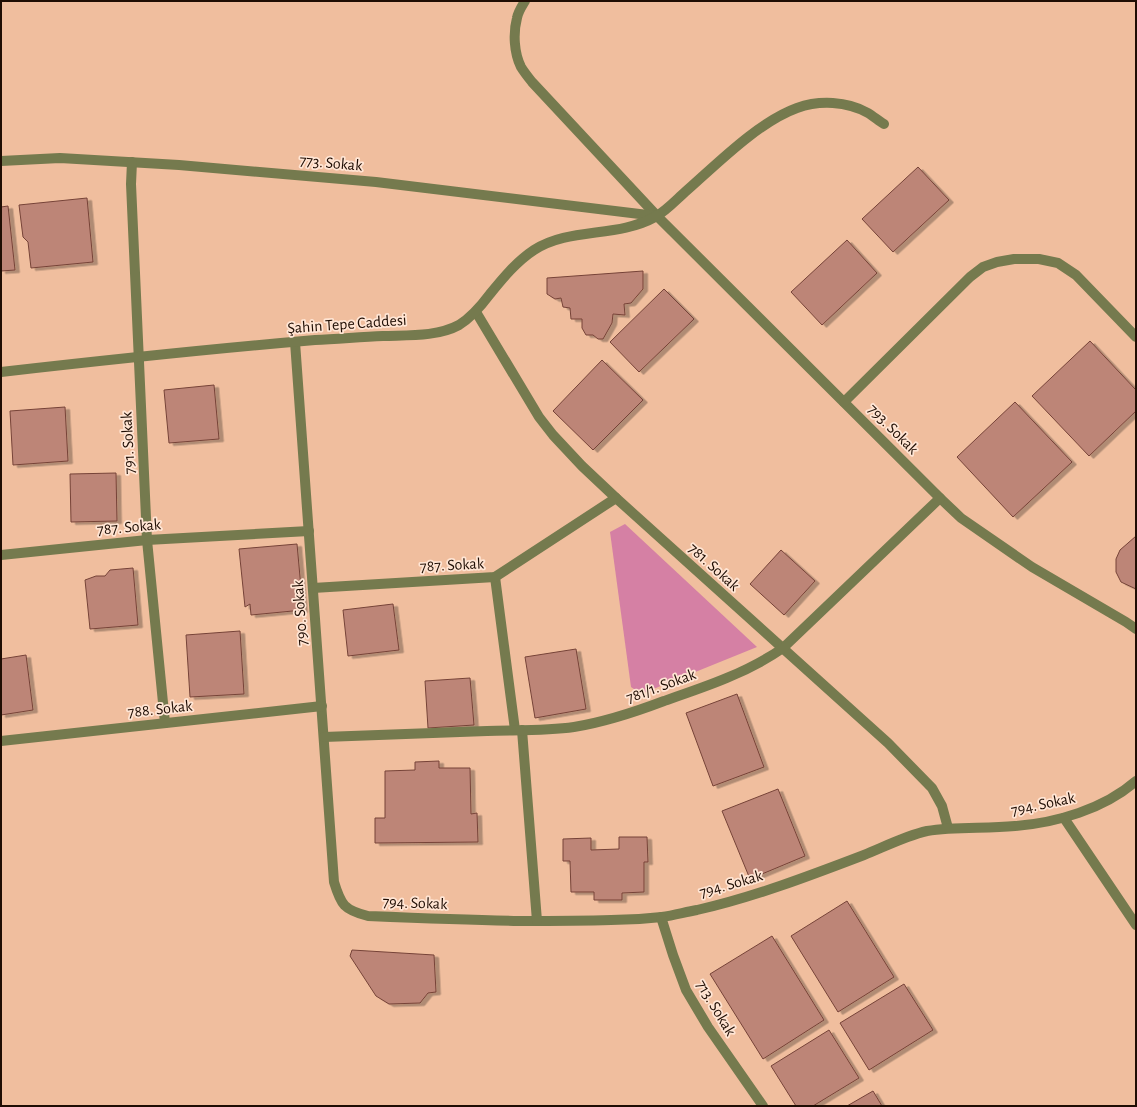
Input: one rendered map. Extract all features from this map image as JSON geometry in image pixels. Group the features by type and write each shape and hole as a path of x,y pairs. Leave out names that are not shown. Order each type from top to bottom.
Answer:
{"street":[{"name":"793. Sokak","path":"524,1 517,18 516,26 516,48 521,67 532,82 657,216 961,518 1032,567 1136,629"},
{"name":"Şahin Tepe Caddesi","path":"1,372 139,356 347,338 425,334 450,329 461,324 476,312 507,274 521,260 536,249 553,241 572,236 628,228 657,216 741,143 778,117 796,108 809,104 820,103 847,105 868,113 884,124"},
{"name":"773. Sokak","path":"1,161 60,158 132,162 376,182 657,216"},
{"name":"791. Sokak","path":"132,162 131,184 147,540 165,723"},
{"path":"844,402 970,277 983,267 997,262 1039,259 1058,264 1076,275 1136,337"},
{"name":"781. Sokak","path":"476,312 539,417 552,435 616,498 888,743 932,788 942,806 948,828"},
{"name":"790. Sokak","path":"295,342 334,882"},
{"name":"787. Sokak","path":"313,588 495,577 616,498"},
{"name":"781/1. Sokak","path":"324,737 572,727 627,714 688,693 739,673 767,659 783,648 940,498"},
{"name":"787. Sokak","path":"1,555 147,540 309,531"},
{"path":"495,577 519,730 537,921"},
{"name":"788. Sokak","path":"1,741 322,706"},
{"name":"794. Sokak","path":"334,882 340,899 346,908 354,913 368,916 537,921 591,921 661,917 738,900 842,863 904,838 925,832 948,828 1015,826 1064,818 1100,803 1123,791 1136,781"},
{"path":"1064,818 1136,925"},
{"name":"713. Sokak","path":"661,917 686,990 708,1027 763,1106"}],"shaded area":[{"path":"625,524 757,647 641,694 631,687 610,532"}],"building":[{"path":"918,167 949,200 893,252 862,219"},
{"path":"87,198 93,262 31,268 28,242 23,237 19,205"},
{"path":"8,206 15,270 1,271 1,207"},
{"path":"847,240 877,273 822,325 791,292"},
{"path":"643,271 643,289 631,303 624,304 625,315 613,314 612,323 603,339 598,339 593,335 586,335 582,328 582,319 571,319 570,308 563,307 561,298 555,299 547,294 547,278"},
{"path":"664,289 694,319 639,372 610,342"},
{"path":"1090,341 1136,390 1136,411 1089,456 1032,396"},
{"path":"602,360 643,400 593,450 553,411"},
{"path":"214,385 219,439 169,443 164,390"},
{"path":"1015,402 1072,462 1013,517 957,457"},
{"path":"65,407 68,461 13,465 10,411"},
{"path":"116,473 117,521 71,522 70,474"},
{"path":"1136,536 1136,589 1121,582 1116,572 1116,559 1120,550"},
{"path":"297,544 303,610 251,615 250,604 245,607 239,549"},
{"path":"781,550 815,581 784,615 750,584"},
{"path":"133,568 138,625 90,629 85,580 96,576 105,576 110,570"},
{"path":"393,604 399,650 348,656 343,610"},
{"path":"240,631 244,694 190,697 186,635"},
{"path":"576,649 586,709 535,718 525,657"},
{"path":"26,655 33,710 1,715 1,659"},
{"path":"470,678 474,725 428,728 425,681"},
{"path":"737,694 764,767 713,786 686,713"},
{"path":"439,761 439,768 470,768 471,814 477,813 478,842 375,843 375,818 385,818 385,771 415,770 415,762"},
{"path":"778,789 805,856 750,879 722,811"},
{"path":"619,837 647,837 648,862 644,862 644,892 622,893 622,900 594,900 594,892 571,892 570,861 563,861 563,839 591,838 591,850 619,849"},
{"path":"847,901 894,977 838,1012 791,936"},
{"path":"772,936 824,1020 763,1059 710,974"},
{"path":"352,950 434,955 436,992 428,993 420,1003 389,1004 376,996 350,956"},
{"path":"904,984 933,1030 869,1070 840,1023"},
{"path":"829,1030 859,1078 813,1106 796,1106 771,1066"},
{"path":"873,1091 882,1106 847,1106"}]}
